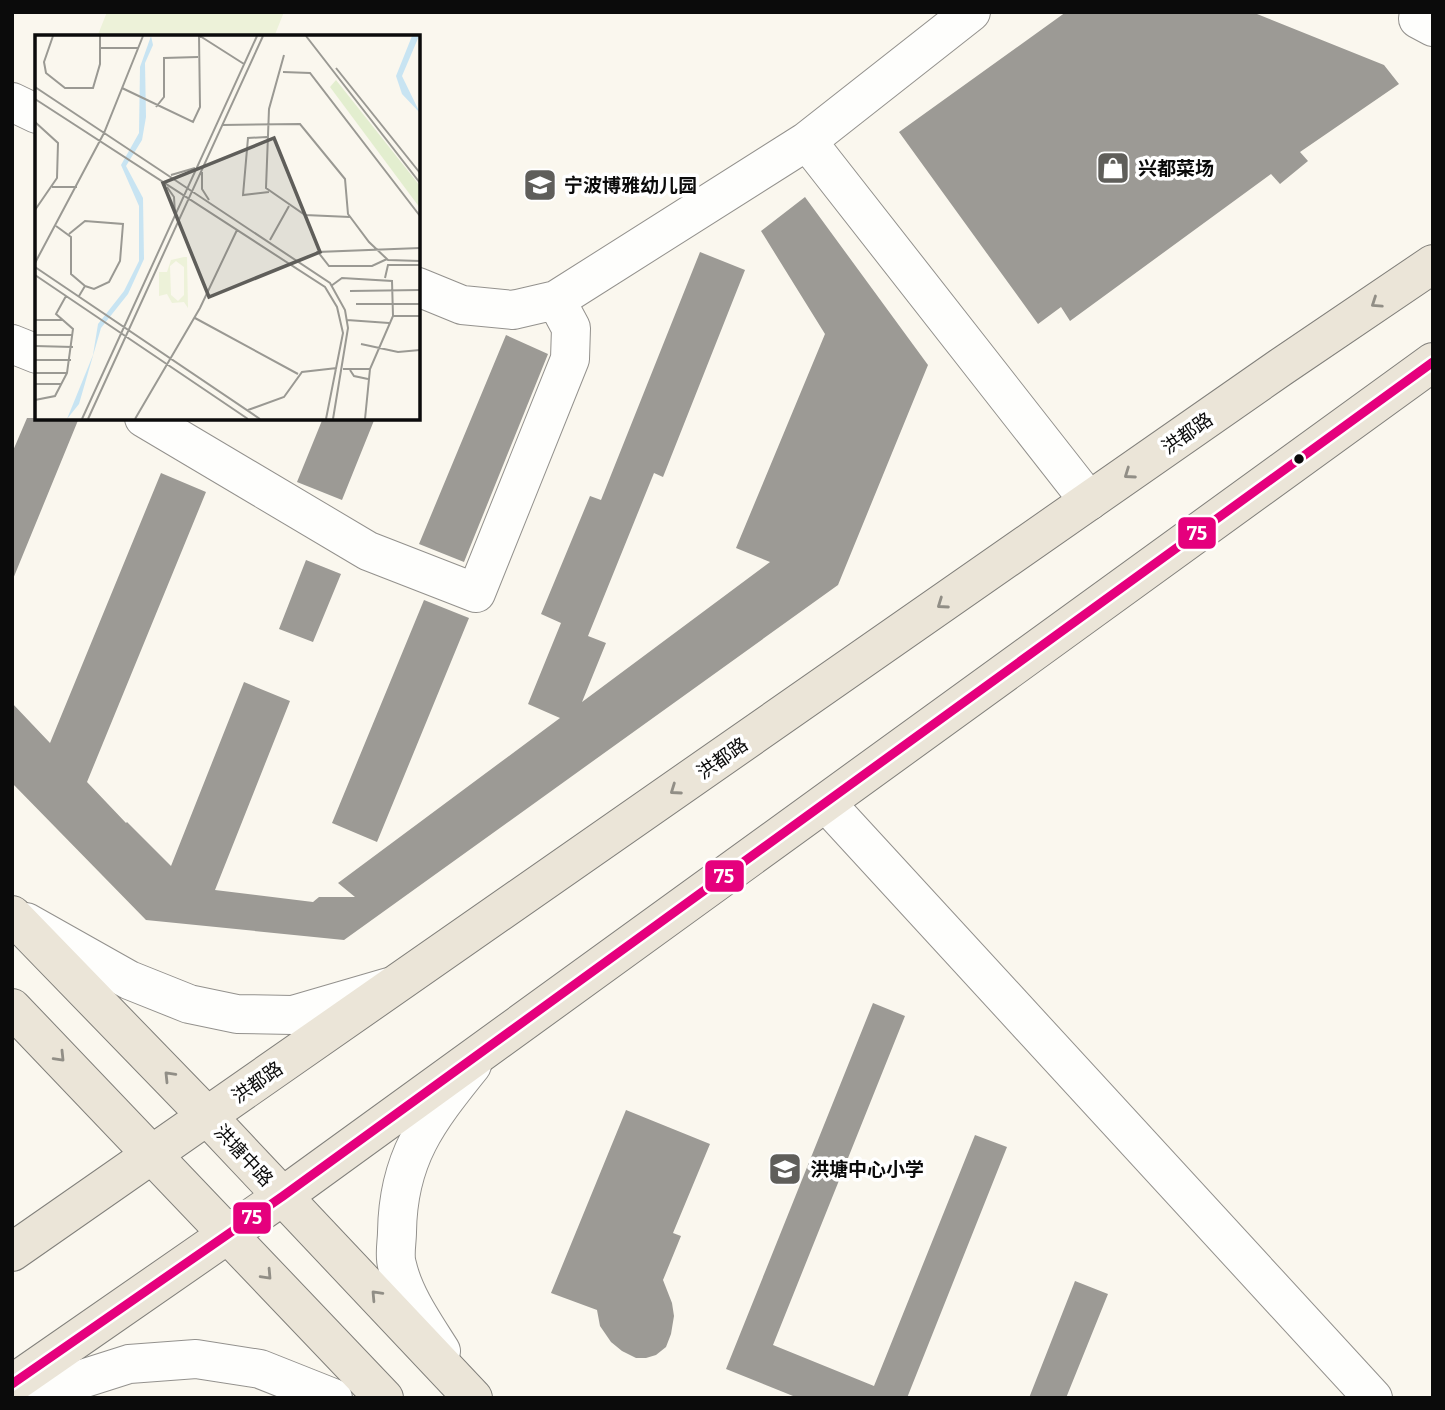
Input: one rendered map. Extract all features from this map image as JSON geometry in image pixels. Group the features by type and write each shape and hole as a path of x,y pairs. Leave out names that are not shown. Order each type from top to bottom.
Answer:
{"main road":[{"name":"洪都路","path":"12,1252 1433,264"},
{"path":"12,1384 283,1196 1433,362"},
{"name":"洪塘中路","path":"12,914 468,1393"},
{"path":"12,1008 384,1398"}],"street":[{"path":"420,288 461,305 513,310 556,300 807,141 971,12"},
{"path":"1419,12 1419,19 1433,27"},
{"path":"12,102 35,113"},
{"path":"807,141 1089,501"},
{"path":"148,420 368,551 476,593 570,359 571,328 556,300"},
{"path":"12,344 35,353"},
{"path":"826,803 1373,1398"},
{"path":"12,914 129,980 189,1004 237,1014 293,1015 396,985"},
{"path":"468,1393 412,1304 396,1264 397,1214 403,1175 417,1139 442,1102 483,1051"},
{"path":"22,1398 129,1364 196,1359 260,1369 333,1398"}],"green space":[{"path":"107,12 284,12 275,35 98,35"}],"building":[{"name":"兴都菜场","path":"1066,12 1252,12 1384,65 1399,84 1300,152 1308,161 1280,184 1271,174 1070,321 1061,307 1038,324 899,132"},
{"path":"805,197 928,365 838,585 344,940 146,920 12,783 12,703 50,743 161,473 206,492 87,782 171,866 244,682 290,701 215,890 313,902 319,897 355,897 338,883 560,718 528,704 561,623 541,614 590,496 601,500 700,252 745,270 663,477 654,473 588,636 606,643 582,702 770,562 736,548 825,334 761,231"},
{"path":"506,335 548,354 464,562 419,544"},
{"path":"27,418 78,420 13,579 12,453"},
{"path":"322,420 374,420 342,500 297,482"},
{"path":"306,560 341,574 313,642 279,629"},
{"path":"424,600 469,618 377,842 332,823"},
{"path":"873,1003 905,1016 773,1345 874,1386 975,1135 1007,1147 907,1398 798,1398 726,1369"},
{"path":"626,1110 710,1144 673,1233 681,1236 663,1280 674,1316 671,1334 666,1347 656,1355 646,1358 636,1358 611,1342 600,1326 597,1310 551,1293"},
{"path":"1075,1281 1108,1294 1066,1398 1029,1398"}],"transit line":[{"name":"75","path":"12,1384 283,1196 1433,362"}],"place":[{"name":"兴都菜场","path":"1113,168"},
{"name":"宁波博雅幼儿园","path":"540,185"},
{"name":"洪塘中心小学","path":"785,1169"}]}
